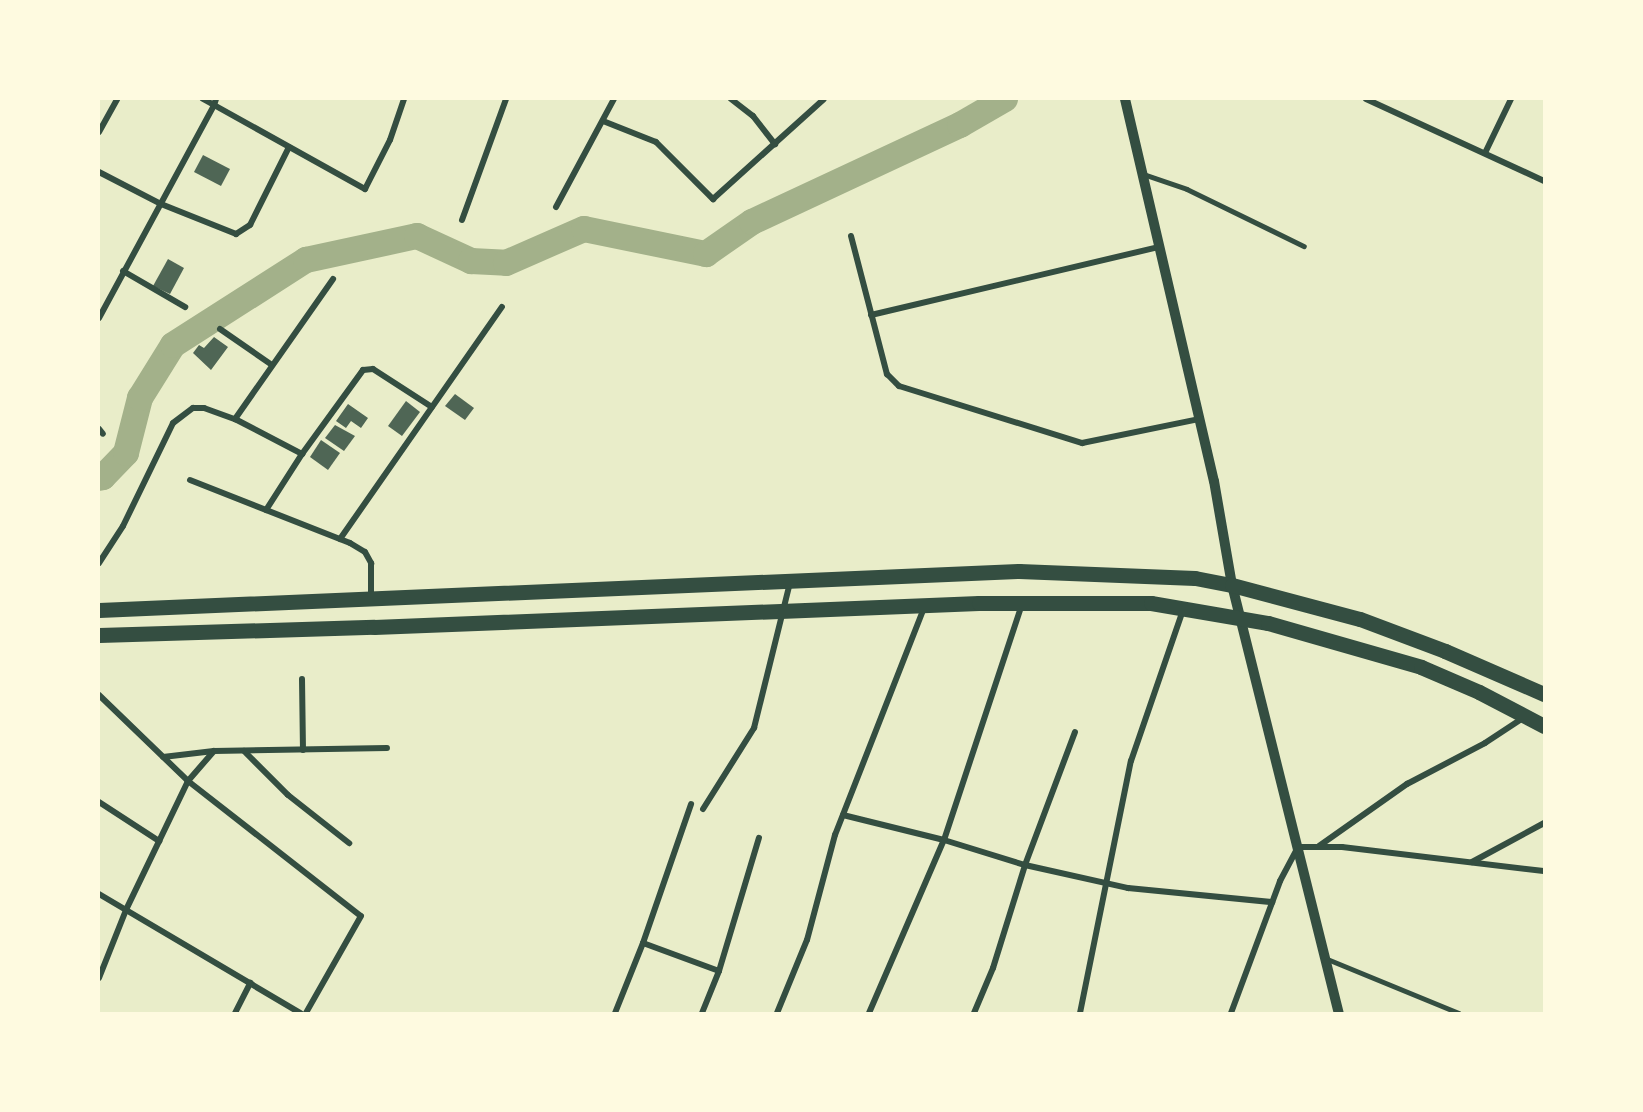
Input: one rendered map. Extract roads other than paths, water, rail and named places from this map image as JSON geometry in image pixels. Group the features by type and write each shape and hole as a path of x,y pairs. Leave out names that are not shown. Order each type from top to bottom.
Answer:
{"highway":[{"path":"99,610 1019,571 1195,578 1232,585 1360,619 1445,651 1544,694"},
{"path":"99,635 926,605 1151,603 1241,617 1420,668 1479,692 1544,726"}],"street":[{"path":"99,132 117,99"},
{"path":"203,99 215,102 365,189 390,140 404,99"},
{"path":"462,220 506,99"},
{"path":"556,207 614,99"},
{"path":"731,99 753,116 775,144"},
{"path":"603,121 656,142 713,199 824,99"},
{"path":"1125,99 1214,481 1232,585 1339,1013"},
{"path":"1366,99 1544,181"},
{"path":"1485,153 1511,99"},
{"path":"99,318 215,102"},
{"path":"99,172 161,204 237,234 250,225 289,147"},
{"path":"851,236 887,374 899,386 1082,443 1199,419"},
{"path":"871,315 1158,247"},
{"path":"123,272 185,308"},
{"path":"235,418 333,279"},
{"path":"340,539 502,307"},
{"path":"220,329 272,365"},
{"path":"267,510 302,454 363,370 373,369 432,407"},
{"path":"99,563 123,526 174,423 193,408 204,408 235,418 302,454"},
{"path":"190,480 340,539 366,552 371,563 372,598"},
{"path":"703,809 754,728 791,581"},
{"path":"869,1013 944,840 1022,603"},
{"path":"777,1013 807,940 843,815 926,605"},
{"path":"1080,1013 1131,761 1184,607"},
{"path":"302,679 303,750"},
{"path":"99,694 189,781 361,916 306,1013"},
{"path":"1318,847 1407,784 1485,743 1526,716"},
{"path":"974,1013 993,968 1025,865 1075,732"},
{"path":"163,757 214,751 387,748"},
{"path":"99,978 126,910 189,781 214,751"},
{"path":"244,751 288,795 349,843"},
{"path":"99,802 159,841"},
{"path":"615,1013 643,944 691,804"},
{"path":"843,815 944,840 1025,865 1128,888 1272,902"},
{"path":"1471,862 1544,823"},
{"path":"702,1013 719,971 759,838"},
{"path":"1298,847 1342,847 1544,871"},
{"path":"1231,1013 1272,902 1298,847"},
{"path":"99,894 300,1013"},
{"path":"643,944 719,971"},
{"path":"235,1013 250,983"}],"lane":[{"path":"1143,174 1187,189 1304,246"},
{"path":"1325,958 1459,1013"}],"waterway":[{"path":"99,478 103,477 126,453 140,398 173,345 306,260 417,236 471,261 506,263 584,229 706,254 752,222 960,125 1005,99"}]}
